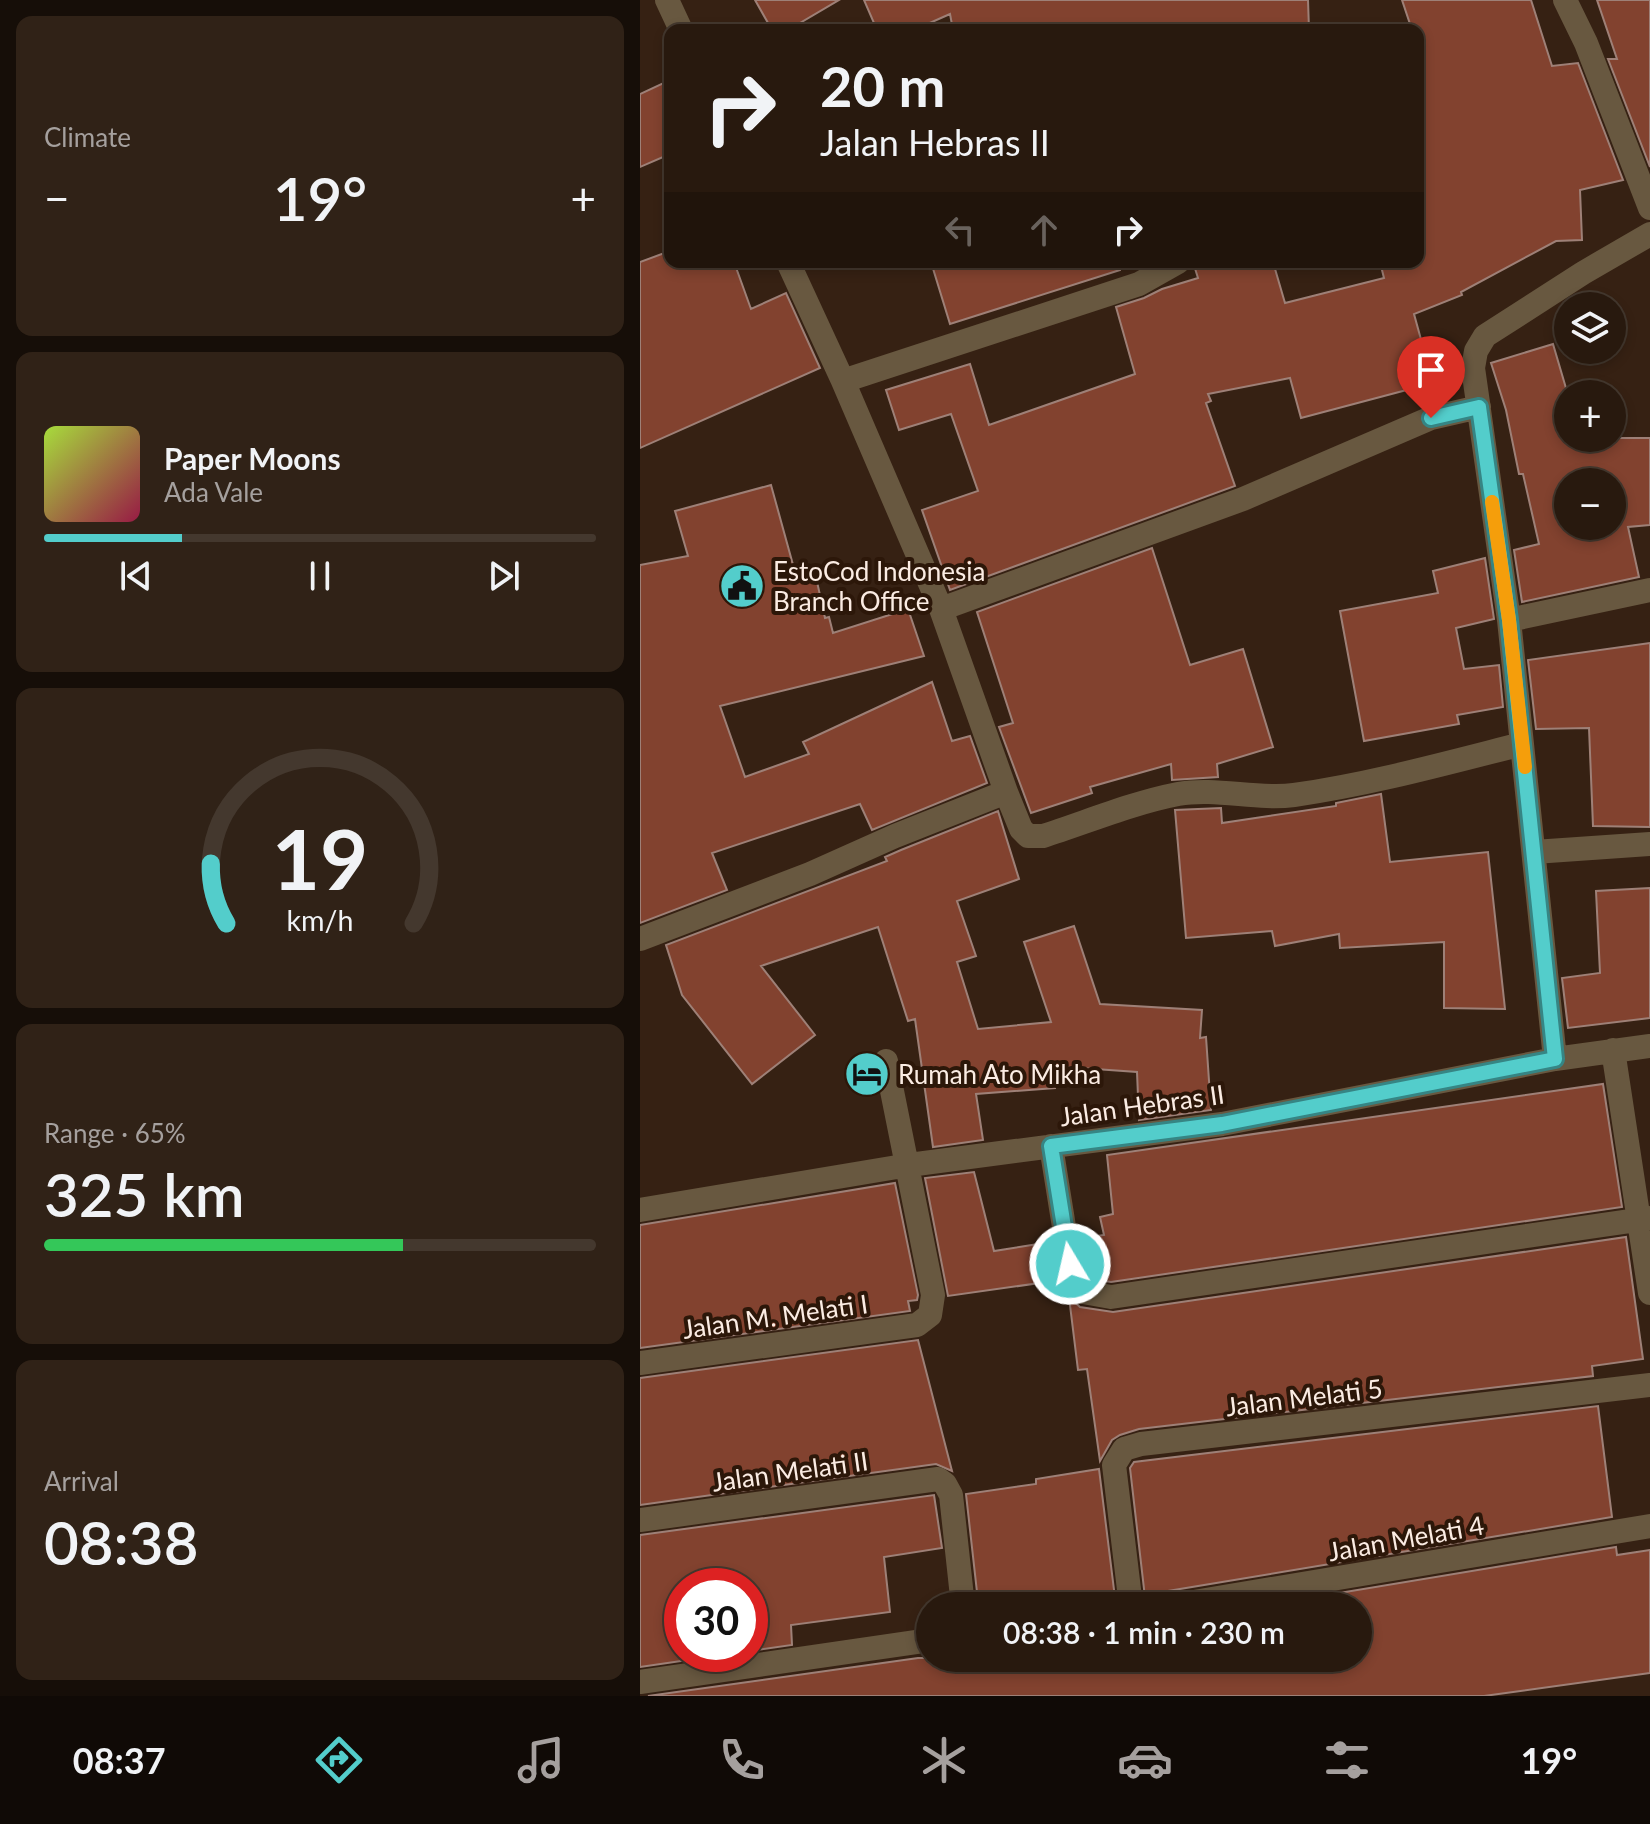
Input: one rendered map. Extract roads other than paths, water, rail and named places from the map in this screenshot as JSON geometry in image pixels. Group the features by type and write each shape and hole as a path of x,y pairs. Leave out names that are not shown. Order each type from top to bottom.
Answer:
{"street":[{"path":"667,0 678,24"},
{"path":"1565,0 1586,43 1650,208"},
{"path":"1555,1059 1509,620 1473,368 1476,351 1485,336 1650,234"},
{"path":"791,268 941,609 1006,792 1021,829 1028,836 1043,836 1179,794 1292,795 1394,776 1522,744"},
{"path":"843,381 1126,289 1166,268"},
{"path":"941,609 1243,499 1431,418 1479,407"},
{"path":"1509,620 1650,590"},
{"path":"640,939 810,874 1006,792"},
{"path":"1534,852 1650,844"},
{"name":"Jalan Hebras II","path":"640,1210 909,1165 1222,1124 1555,1059 1650,1046"},
{"path":"1613,1050 1644,1219 1650,1293"},
{"path":"886,1061 909,1165"},
{"path":"1051,1146 1070,1264 1083,1292 1111,1297 1644,1219"},
{"name":"Jalan M. Melati I","path":"640,1363 917,1325 930,1315 933,1295 909,1165"},
{"name":"Jalan Melati 5","path":"1129,1592 1114,1465 1124,1449 1141,1444 1650,1385"},
{"name":"Jalan Melati II","path":"640,1520 938,1479 951,1495 961,1592"},
{"name":"Jalan Melati 4","path":"1254,1592 1650,1526"},
{"path":"640,1682 916,1642"}],"place":[{"name":"EstoCod Indonesia Branch Office","path":"742,586"},
{"name":"Rumah Ato Mikha","path":"867,1074"}]}
